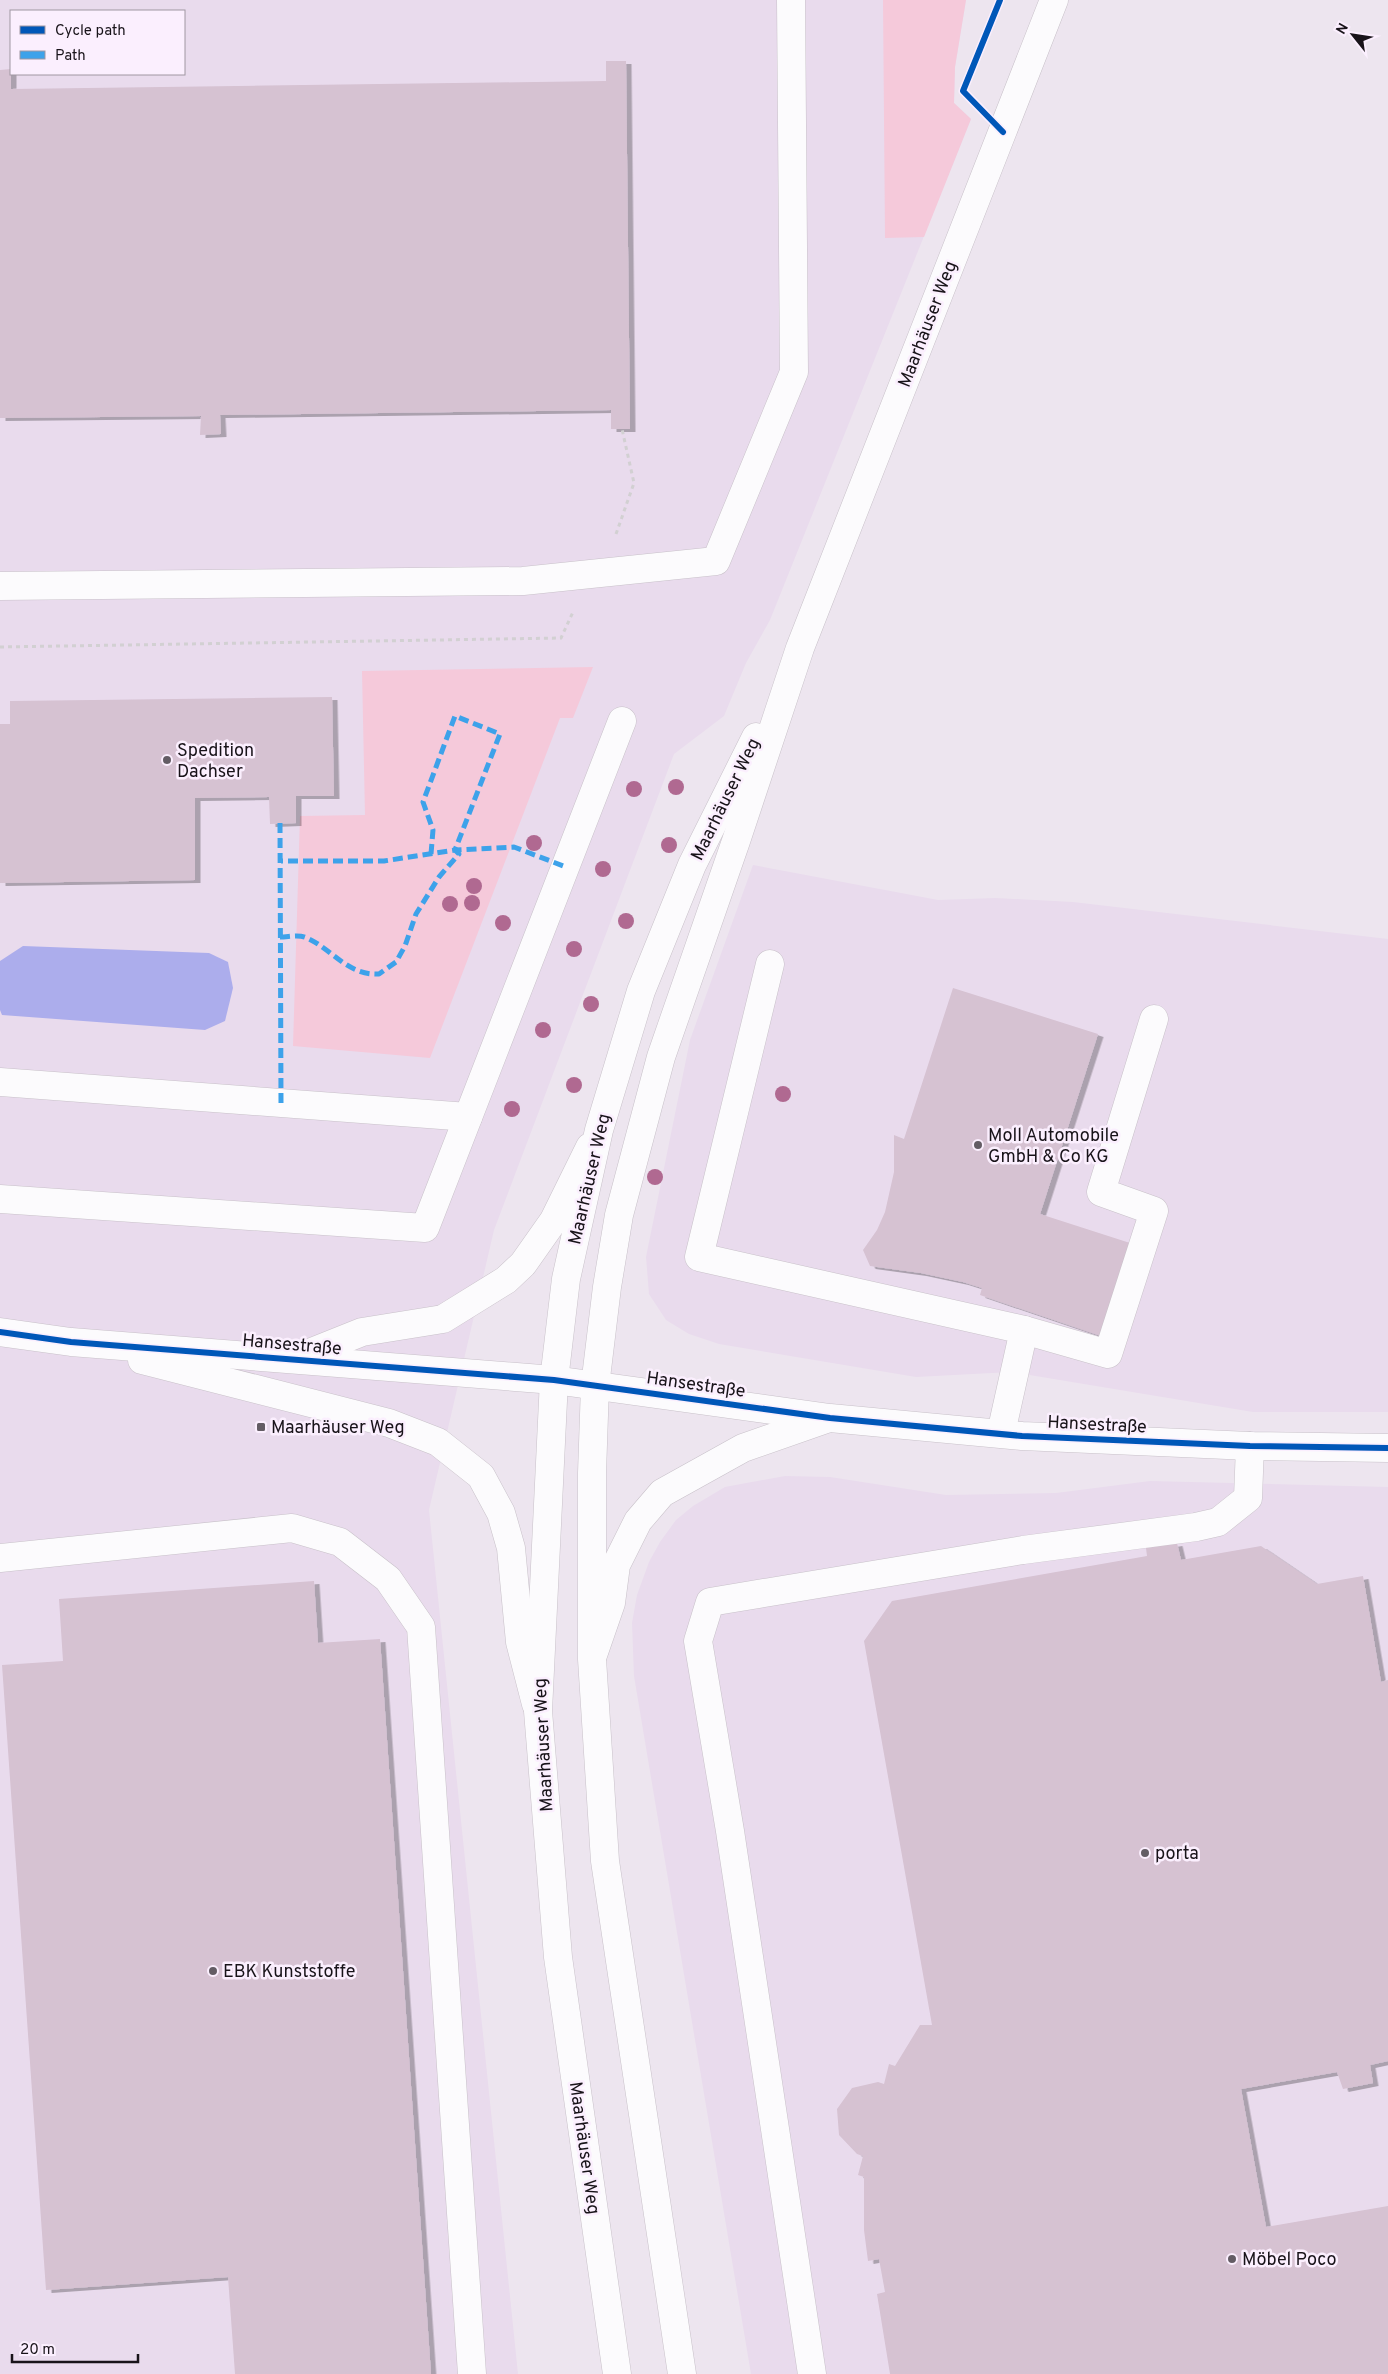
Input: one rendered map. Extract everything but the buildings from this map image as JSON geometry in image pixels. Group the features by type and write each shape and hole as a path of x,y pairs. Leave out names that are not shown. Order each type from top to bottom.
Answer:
{"main road":[{"path":"0,586 523,581 716,561 794,372 791,0"},
{"name":"Maarhäuser Weg","path":"682,2374 605,1861 592,1659 592,1473 595,1386 607,1287 620,1215 661,1057 736,841 800,648 1054,0"},
{"name":"Maarhäuser Weg","path":"617,2374 558,1958 538,1711 554,1380 566,1279 599,1130 641,991 692,865 800,648"},
{"path":"0,1199 425,1228 622,721"},
{"path":"770,964 699,1257 1024,1330 1108,1354 1154,1210 1101,1192 1154,1019"},
{"path":"0,1082 468,1117"},
{"name":"Hansestraße","path":"296,1359 362,1332 444,1319 506,1280 523,1264 554,1220 599,1130"},
{"path":"1002,1433 1024,1330"},
{"name":"Hansestraße","path":"0,1332 70,1342 554,1380 830,1418 1002,1433 1250,1446 1388,1448"},
{"name":"Hansestraße","path":"70,1342 389,1422 438,1442 481,1476 501,1513 511,1548 520,1642 538,1711"},
{"name":"Hansestraße","path":"592,1659 611,1603 616,1565 638,1521 662,1493 743,1448 830,1418"},
{"path":"812,2374 730,1831 698,1641 710,1602 1023,1550 1218,1522 1248,1498 1250,1446"},
{"path":"0,1558 292,1528 340,1542 388,1579 421,1627 472,2374"}],"path":[{"path":"0,647 560,638"}],"shaded area":[{"path":"0,0 966,0 955,67 954,103 971,119 770,620 746,663 724,716 674,754 494,1230 429,1510 518,2374 0,2374"},
{"path":"883,0 966,0 955,67 954,103 971,119 924,237 885,238"},
{"path":"593,667 573,718 560,718 430,1058 293,1046 300,816 365,815 362,671"},
{"path":"753,865 938,900 996,898 1073,902 1388,939 1388,1412 1253,1412 1011,1372 916,1377 719,1344 689,1334 666,1320 649,1294 646,1257 690,1040"},
{"path":"785,1476 830,1477 946,1495 1056,1493 1150,1481 1388,1487 1388,2374 751,2374 634,1676 632,1623 637,1595 649,1562 660,1542 676,1520 693,1506 725,1487"}],"water":[{"path":"23,946 209,953 228,962 233,988 225,1021 205,1030 2,1015 0,1010 0,961"}],"marked path":[{"path":"431,854 433,830 423,802 455,716 500,734 455,850 514,847 566,867"},
{"path":"280,823 281,1103"},
{"path":"280,937 304,937 358,971 379,974 396,962 405,946 416,914 439,877 459,854 455,850 384,861 281,861"}],"cycle path":[{"path":"1000,0 963,91 1003,132"},
{"path":"0,1332 71,1342 554,1380 830,1418 1022,1436 1250,1446 1388,1448"}],"place":[{"name":"Spedition Dachser","path":"167,760"},
{"name":"Moll Automobile GmbH & Co KG","path":"978,1145"},
{"name":"Maarhäuser Weg","path":"261,1427"},
{"name":"porta","path":"1145,1853"},
{"name":"EBK Kunststoffe","path":"213,1971"},
{"name":"Möbel Poco","path":"1232,2259"}]}
